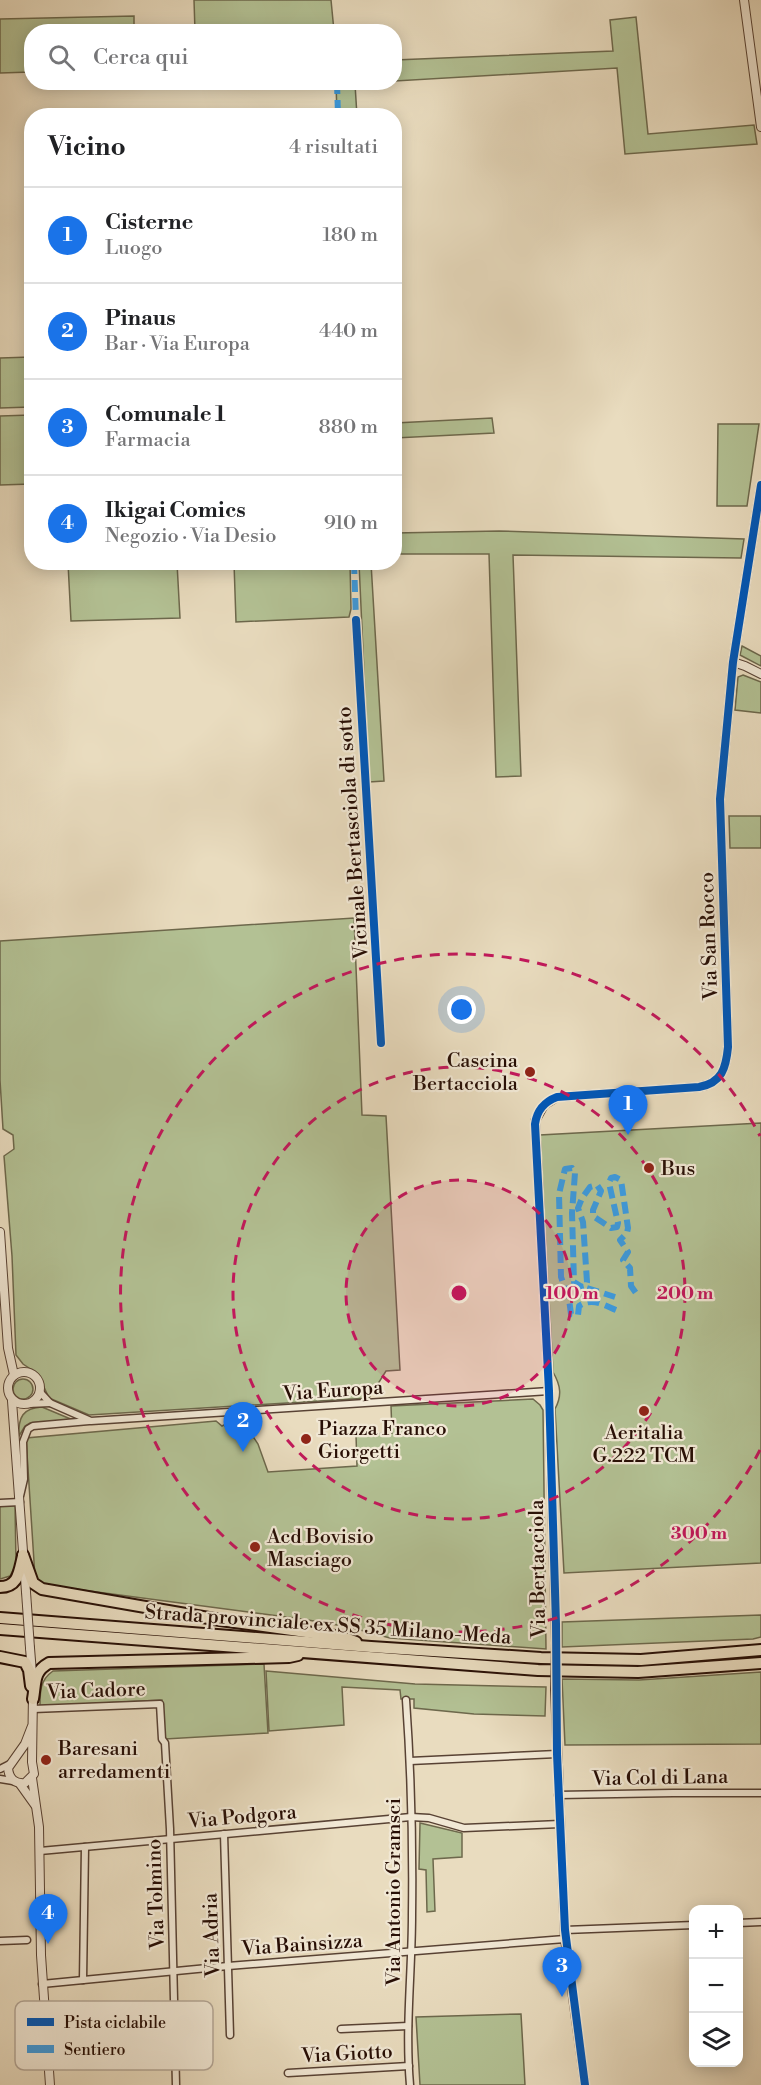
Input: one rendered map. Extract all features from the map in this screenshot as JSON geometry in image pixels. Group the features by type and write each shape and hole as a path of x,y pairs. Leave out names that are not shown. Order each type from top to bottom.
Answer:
{"highway":[{"path":"0,1587 13,1584 17,1579 23,1556"},
{"path":"23,1556 33,1583 42,1589 220,1620 342,1637 370,1647"},
{"name":"Strada provinciale ex SS 35 Milano-Meda","path":"0,1618 541,1658 641,1660 761,1650"},
{"name":"Strada provinciale ex SS 35 Milano-Meda","path":"0,1629 538,1670 638,1672 761,1663"},
{"path":"33,1701 37,1674 40,1668 49,1663 289,1657 311,1652"},
{"path":"0,1658 22,1661 27,1665 33,1701"}],"street":[{"path":"744,0 758,84 761,127"},
{"path":"761,485 733,662 761,674"},
{"name":"Via San Rocco","path":"593,1095 704,1086 716,1081 725,1070 728,1047 720,799 733,662"},
{"name":"Via Bertacciola","path":"585,2085 565,1939 556,1754 556,1643 549,1392 535,1124 540,1109 550,1100 559,1097 593,1095"},
{"path":"0,1232 3,1307 14,1375"},
{"path":"10,1356 24,1372 35,1376 40,1392 34,1402 26,1405 12,1401"},
{"path":"24,1372 14,1375 8,1384 15,1425 30,1648 33,1701 32,1762 35,1770 32,1778 40,1851 43,2001"},
{"name":"Via Europa","path":"40,1392 50,1403 91,1421 549,1392"},
{"name":"Via Europa","path":"26,1405 50,1403"},
{"path":"15,1425 26,1405"},
{"path":"20,1501 24,1479 23,1443 28,1429 33,1426 91,1421"},
{"path":"0,1503 20,1501"},
{"name":"Via Antonio Gramsci","path":"406,1700 411,1817 412,1916 408,2026 410,2085"},
{"name":"Via Cadore","path":"33,1701 160,1704"},
{"name":"Via Tolmino","path":"160,1704 162,1739 165,1743 170,1839 174,2001"},
{"path":"32,1726 9,1773 36,1807"},
{"path":"410,1761 556,1754"},
{"path":"0,1768 25,1757 32,1762"},
{"path":"0,1779 17,1782 29,1781 32,1778"},
{"name":"Via Col di Lana","path":"558,1796 674,1792 761,1793"},
{"name":"Via Podgora","path":"40,1851 411,1817 429,1818 464,1828 560,1824"},
{"name":"Via Adria","path":"224,1834 230,2035"},
{"path":"83,1980 85,1847"},
{"path":"743,1923 761,1922"},
{"path":"565,1930 689,1925"},
{"name":"Via Bainsizza","path":"42,1984 228,1966 565,1939"},
{"path":"0,1941 27,1940"},
{"path":"341,2029 408,2026"},
{"name":"Via Giotto","path":"288,2073 409,2066"},
{"path":"49,2070 50,2085"}],"green space":[{"path":"194,0 331,0 333,24 195,24"},
{"path":"134,16 134,24 24,24 24,72 0,73 0,19"},
{"path":"636,17 648,134 754,125 757,144 625,154 617,68 402,81 402,60 613,51 610,20"},
{"path":"336,90 355,90 356,108 337,108"},
{"path":"24,357 24,407 0,408 0,358"},
{"path":"24,415 24,484 0,485 0,416"},
{"path":"492,418 494,433 402,438 402,423"},
{"path":"718,424 759,424 747,506 717,506"},
{"path":"499,531 744,539 741,558 513,555 521,776 496,777 489,554 402,554 402,533"},
{"path":"68,570 177,570 180,618 71,621"},
{"path":"234,570 350,570 351,609 349,617 236,622"},
{"path":"359,570 371,570 384,781 369,782"},
{"path":"742,646 761,656 761,666 740,655"},
{"path":"743,675 761,682 761,713 735,710 738,677"},
{"path":"729,816 761,816 761,848 730,848"},
{"path":"354,918 362,1115 386,1116 400,1370 386,1371 369,1398 89,1415 49,1398 38,1374 23,1364 16,1355 12,1256 4,1156 14,1149 13,1135 3,1129 0,1080 0,941"},
{"path":"761,1123 761,1563 564,1573 555,1409 560,1391 553,1372 540,1135"},
{"path":"19,1379 27,1379 33,1385 33,1393 27,1399 19,1399 13,1393 13,1385"},
{"path":"533,1399 543,1410 546,1649 390,1638 349,1627 302,1619 44,1585 35,1577 26,1438 216,1421 224,1425 241,1443 252,1435 258,1444 268,1472 357,1466 356,1435 392,1433 391,1406"},
{"path":"42,1407 73,1420 30,1423 25,1426 19,1436 23,1415 30,1409"},
{"path":"15,1505 16,1564 10,1576 0,1579 0,1506"},
{"path":"761,1615 761,1637 753,1639 562,1647 562,1622"},
{"path":"264,1664 268,1733 165,1739 162,1700 40,1706 43,1682 53,1671"},
{"path":"266,1671 415,1684 546,1687 545,1716 474,1714 414,1708 414,1699 401,1699 400,1690 342,1687 344,1725 269,1731"},
{"path":"761,1672 761,1744 565,1745 562,1679 639,1680"},
{"path":"420,1823 462,1833 462,1857 433,1859 435,1911 427,1912 426,1870 419,1869"},
{"path":"521,2014 525,2085 420,2085 416,2017"}],"marked path":[{"path":"337,90 338,108"},
{"path":"354,570 356,620"},
{"path":"616,1310 589,1302 579,1306 578,1315 571,1314 569,1299 561,1277 559,1194 565,1169 572,1168 575,1173 572,1213 574,1282 582,1287 586,1286 587,1282 583,1222 578,1208 590,1187 597,1185 601,1191 593,1210 593,1216 611,1228 617,1227 609,1183 611,1178 615,1177 621,1180 628,1228 627,1233 620,1240 628,1252 623,1260 630,1268 631,1286 638,1296"},
{"path":"587,1288 615,1297"}],"cycle path":[{"path":"585,2085 565,1930 557,1754 556,1624 549,1391 535,1124 542,1107 557,1097 699,1087 713,1082 724,1068 728,1047 720,799 733,662 761,485"},
{"name":"Vicinale Bertasciola di sotto","path":"356,620 381,1043"}],"place":[{"name":"Cascina Bertacciola","path":"530,1072"},
{"name":"Cisterne","path":"628,1135"},
{"name":"Bus","path":"649,1168"},
{"name":"Aeritalia G.222 TCM","path":"644,1411"},
{"name":"Piazza Franco Giorgetti","path":"306,1439"},
{"name":"Pinaus","path":"243,1452"},
{"name":"Acd Bovisio Masciago","path":"255,1547"},
{"name":"Baresani arredamenti","path":"46,1760"},
{"name":"Ikigai Comics","path":"48,1944"},
{"name":"Comunale 1","path":"562,1997"}]}
